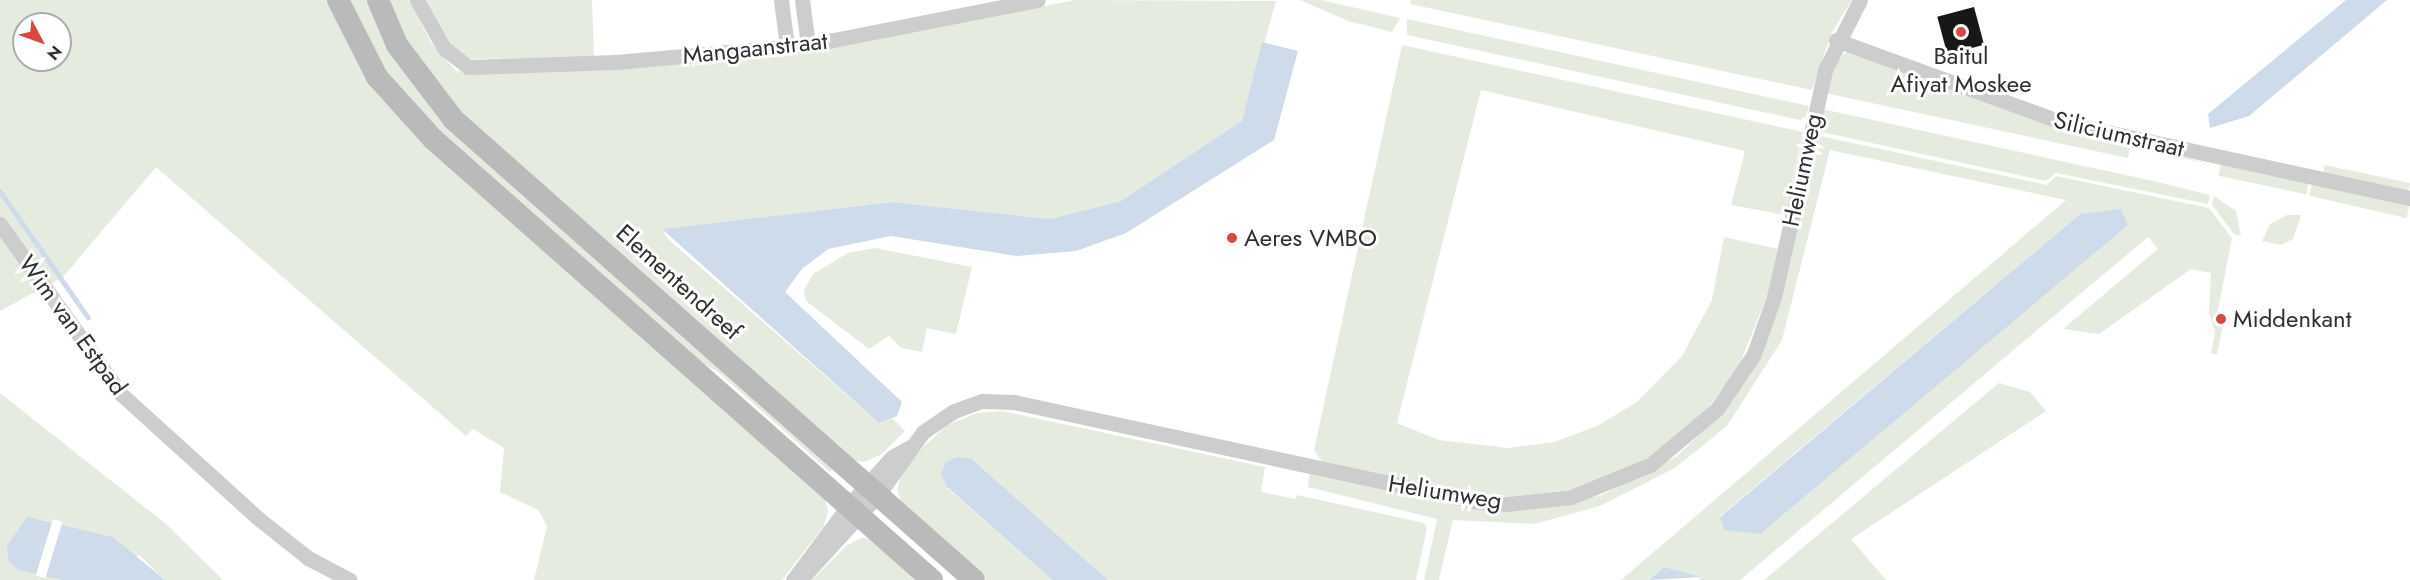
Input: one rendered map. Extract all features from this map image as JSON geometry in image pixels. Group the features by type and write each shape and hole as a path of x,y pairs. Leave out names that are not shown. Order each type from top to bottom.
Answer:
{"main road":[{"path":"338,0 363,54 403,110 932,580"},
{"name":"Elementendreef","path":"378,0 398,45 454,120 974,580"}],"street":[{"name":"Mangaanstraat","path":"417,0 444,48 468,67 616,62 808,45 1038,0"},
{"path":"781,0 787,46"},
{"path":"802,0 808,45"},
{"name":"Heliumweg","path":"855,511 873,490 892,457 910,447 923,432 954,411 998,400 1470,501 1542,502 1624,478 1690,435 1732,389 1754,354 1774,297 1810,127 1836,40 1860,0"},
{"name":"Siliciumstraat","path":"1836,40 2051,119 2410,198"},
{"name":"Wim van Estpad","path":"0,224 121,394 231,493 308,558 350,580"},
{"path":"793,580 855,511"},
{"path":"800,580 855,511"}],"shaded area":[{"path":"0,0 331,0 352,49 825,498 828,511 824,526 782,580 534,580 547,526 538,510 500,492 504,448 473,429 466,436 156,167 63,277 0,311"},
{"path":"347,0 370,0 394,52 835,466 830,472 719,373 688,354 422,118 393,85"},
{"path":"386,0 409,0 431,42 456,71 500,74 786,56 1075,0 1276,1 1243,121 1121,201 1050,219 892,202 662,229 667,238 879,423 892,418 905,431 882,454 864,462 856,461 470,123 411,53"},
{"path":"426,0 592,0 594,57 469,59 452,46"},
{"path":"1300,0 1321,0 1400,18 1392,32 1348,21"},
{"path":"1411,0 1852,0 1832,32 1812,90 1410,4"},
{"path":"1407,19 1809,106 1806,116 1800,120 1407,35"},
{"path":"1402,45 1803,132 1785,215 1731,205 1745,151 1481,90 1397,423 1439,440 1508,448 1554,442 1597,426 1637,402 1682,356 1712,300 1724,237 1778,249 1769,291 1739,366 1706,411 1657,452 1628,470 1569,490 1510,497 1470,494 1323,463 1314,450"},
{"path":"1845,53 1862,53 2051,126 2217,165 2130,148 2128,158 1825,93 1836,60"},
{"path":"1822,109 2158,182 2210,195 2208,204 2056,173 2046,181 1817,131"},
{"path":"1816,135 2047,185 2056,176 2209,208 2232,238 2215,325 2223,326 2217,355 2211,353 2215,332 2209,313 2211,273 2191,269 2099,334 2063,329 2158,249 2148,237 1740,580 1698,580 1701,577 1664,567 1649,580 1621,580 2066,200 1830,150 1782,340 1727,426 1675,468 1600,506 1534,524 1453,520 1439,580 1424,580 1437,519 1308,487 1309,474 1461,507 1537,509 1602,495 1676,457 1724,411 1761,355 1777,313","holes":["2080,214 2128,225 1945,377 1724,530 1720,516"]},
{"path":"2221,163 2309,182 2306,194 2218,176"},
{"path":"2325,165 2410,183 2408,191 2323,173"},
{"path":"2312,183 2409,205 2407,218 2309,196"},
{"path":"2214,196 2236,211 2241,236 2234,234 2212,205"},
{"path":"2287,215 2301,215 2293,239 2281,245 2262,241 2270,224"},
{"path":"875,248 972,267 956,334 927,328 922,352 901,348 889,336 869,349 806,301 804,290 813,274 848,253"},
{"path":"1999,383 2030,392 2046,411 1851,539 1886,580 1764,580"},
{"path":"0,393 166,524 223,580 165,580 139,555 62,580 0,580"},
{"path":"1002,411 1265,467 1261,492 1295,499 1297,495 1424,523 1427,528 1416,580 1108,580 972,459 957,457 947,488 1052,580 986,580 903,507 897,490 901,475 922,448 948,425 977,413"},
{"path":"862,538 869,539 921,580 812,580 847,545"}],"water":[{"path":"2346,0 2387,0 2249,116 2210,128 2208,114"},
{"path":"1262,42 1298,51 1274,140 1126,233 1076,251 1017,256 891,236 828,249 802,269 785,292 902,402 897,416 879,423 662,229 892,202 1050,219 1121,201 1242,121"},
{"path":"2121,209 2128,225 1760,534 1724,530 1720,517 2080,214"},
{"path":"957,457 972,459 1108,580 1052,580 947,487 941,473 946,462"},
{"path":"27,517 113,537 165,580 62,580 18,570 8,560 7,546"},
{"path":"1664,567 1702,577 1649,580"}],"pier":[{"path":"53,519 63,522 45,578 36,575"}],"building":[{"name":"Baitul Afiyat Moskee","path":"1974,7 1984,45 1947,55 1937,17"}],"waterway":[{"path":"0,191 88,317"}],"place":[{"name":"Baitul Afiyat Moskee","path":"1961,32"},
{"name":"Aeres VMBO","path":"1232,238"},
{"name":"Middenkant","path":"2221,319"}]}
